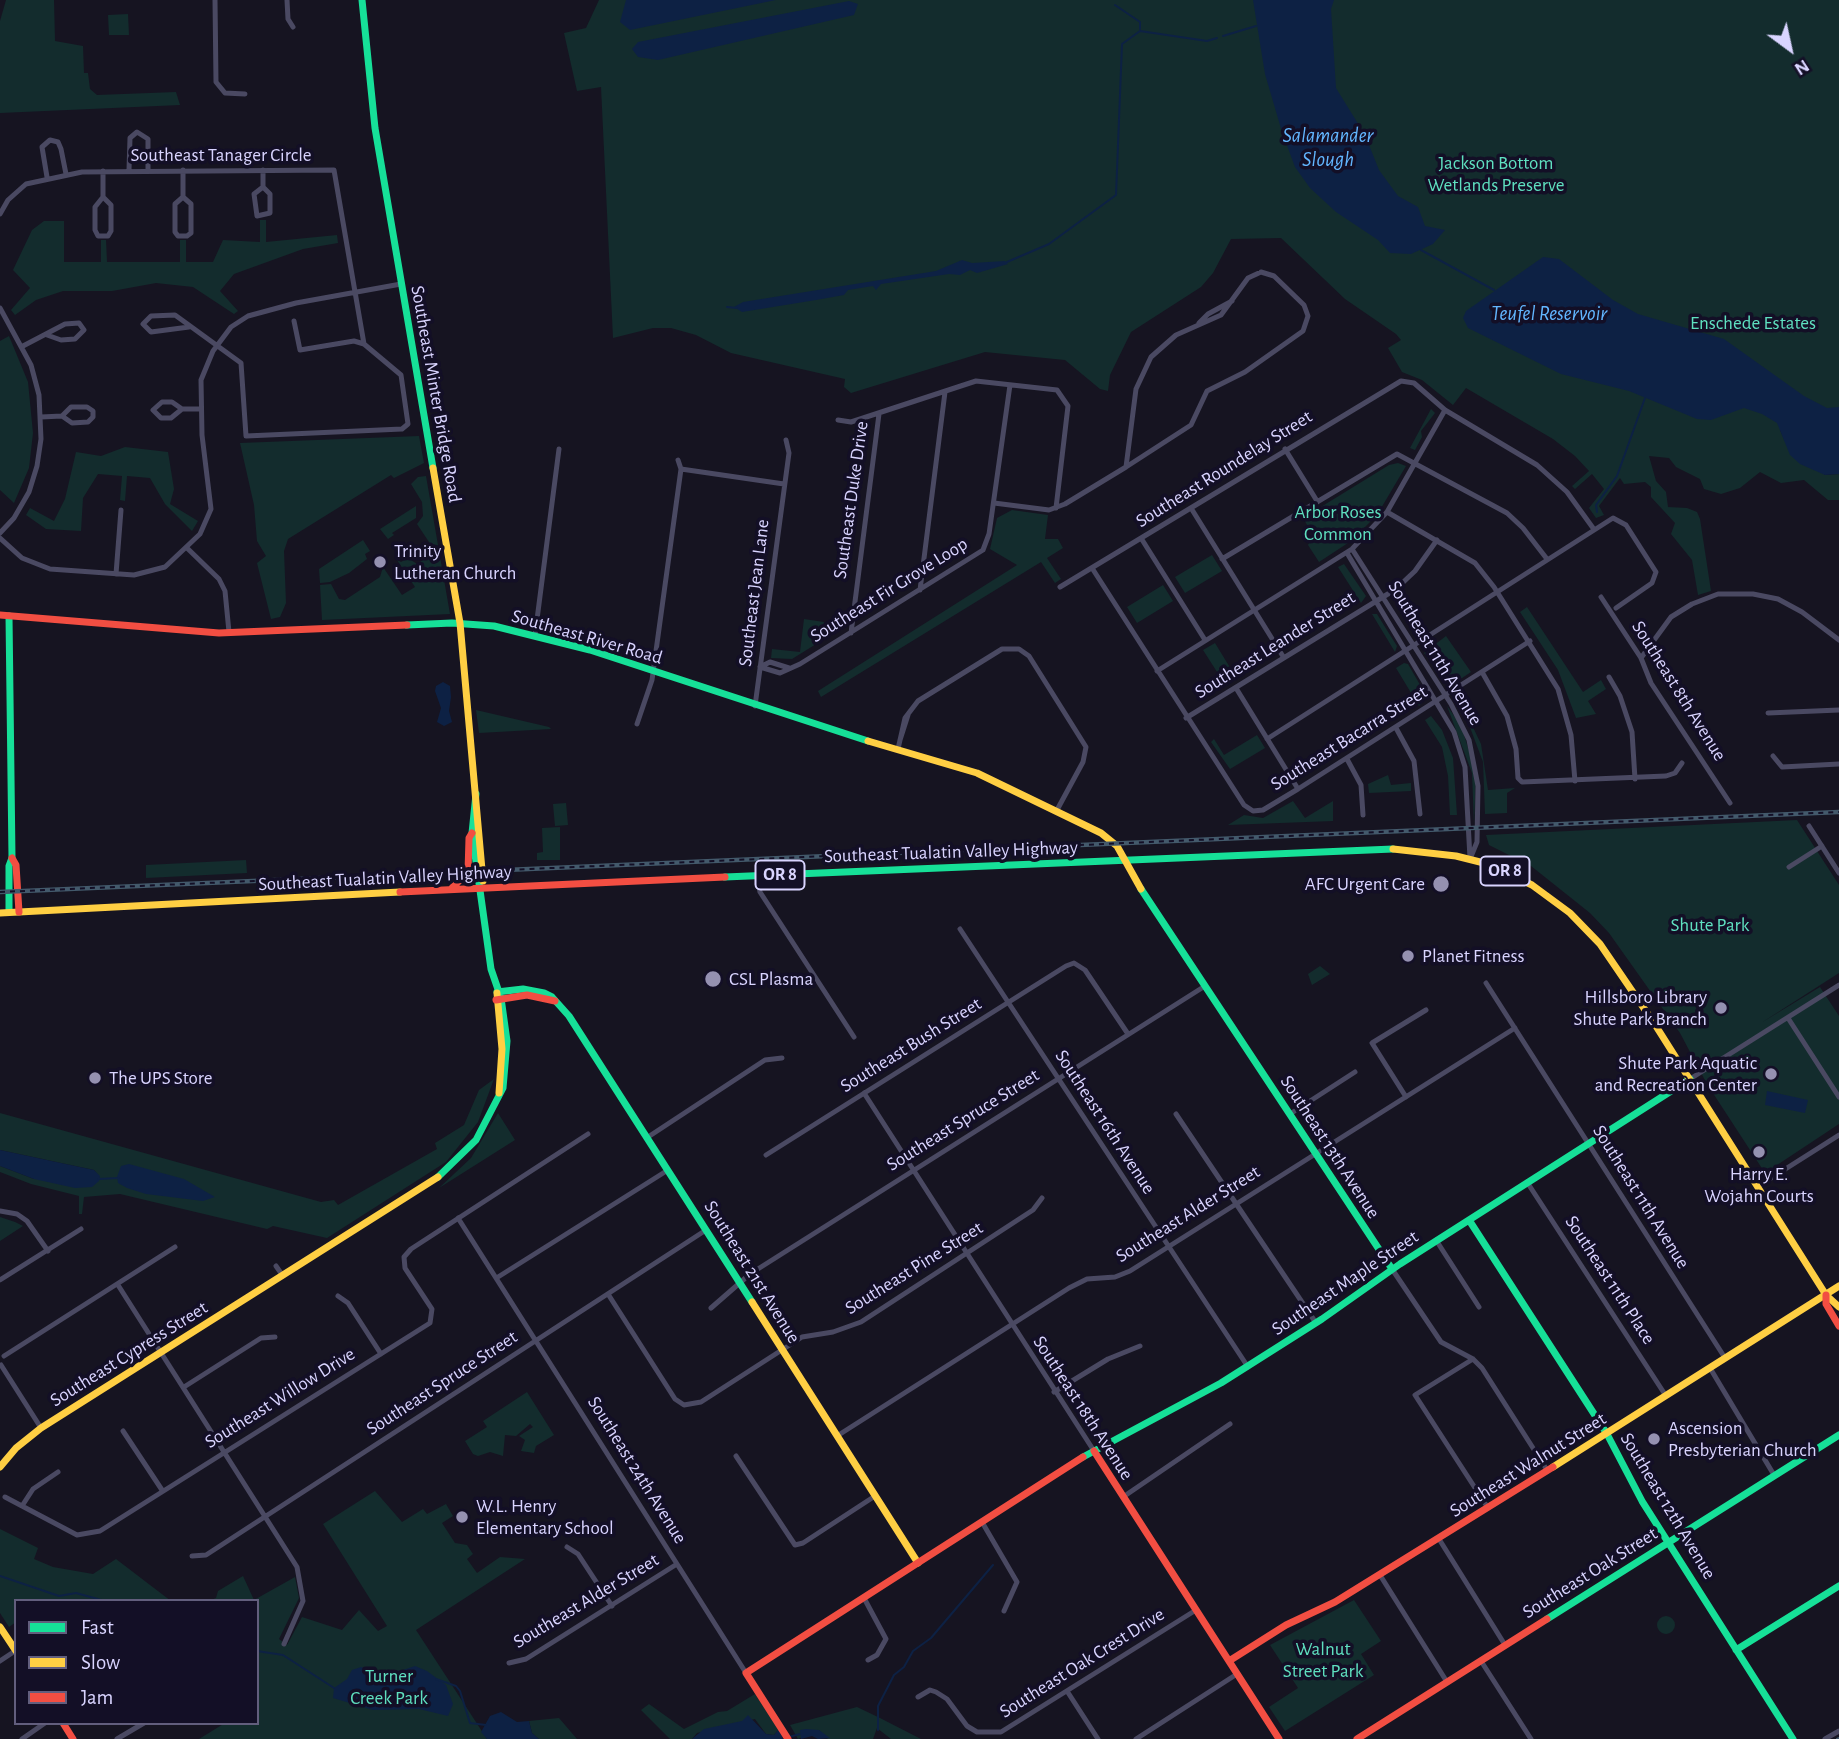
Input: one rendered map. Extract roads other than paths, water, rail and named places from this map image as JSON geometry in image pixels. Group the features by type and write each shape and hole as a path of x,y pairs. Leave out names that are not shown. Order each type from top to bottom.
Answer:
{"main road":[{"name":"Southeast Minter Bridge Road","path":"362,0 374,124 460,623 484,872 482,888"},
{"name":"Southeast River Road","path":"0,615 229,632 460,623 535,635 977,774 1057,810 1106,836 1115,844 1124,861"},
{"path":"9,616 12,858 9,866 9,912"},
{"name":"Southeast Minter Bridge Road","path":"476,794 472,800 472,833 482,888"},
{"path":"450,889 461,882 468,872 469,838 472,833"},
{"name":"Southeast Tualatin Valley Highway","path":"0,913 450,889 1392,849 1431,851 1470,859 1504,871 1553,899 1593,935 1615,963 1690,1079"},
{"path":"12,858 16,865 19,912"},
{"name":"Southeast 13th Avenue","path":"1124,861 1392,1269"},
{"name":"Southeast Cypress Street","path":"0,1467 16,1448 41,1428 428,1185 454,1164 482,1130 503,1088 507,1061 507,1030 498,997 482,888"},
{"name":"Southeast 21st Avenue","path":"498,997 530,989 544,993 569,1016 918,1563"},
{"name":"Southeast Maple Street","path":"746,1673 1094,1451 1248,1367 1436,1240 1690,1079"},
{"name":"OR 8","path":"1690,1079 1826,1295 1834,1299 1839,1307"},
{"name":"Southeast 12th Avenue","path":"1469,1220 1607,1434 1631,1482 1793,1739"},
{"name":"Southeast Walnut Street","path":"1229,1661 1286,1625 1335,1602 1439,1539 1839,1286"},
{"name":"OR 8","path":"1826,1295 1826,1304 1839,1325"},
{"name":"Southeast Oak Street","path":"1357,1739 1839,1435"},
{"name":"Southeast 18th Avenue","path":"1094,1451 1279,1739"},
{"path":"1737,1650 1839,1586"},
{"path":"0,1627 14,1648"},
{"name":"Southeast 24th Avenue","path":"746,1673 788,1739"}],"street":[{"path":"215,0 216,82 225,93 246,94"},
{"path":"287,0 288,19 293,27"},
{"path":"129,170 130,138 137,132 148,139 148,170"},
{"path":"47,177 42,147 50,140 58,142 66,174"},
{"name":"Southeast Tanager Circle","path":"0,214 2,206 26,184 66,174 129,170 334,170 354,291"},
{"path":"183,170 183,197 191,204 191,233 178,236 175,204 183,197"},
{"path":"262,170 263,187 271,194 270,213 257,216 254,194 263,187"},
{"path":"103,171 103,197 95,207 95,230 98,236 108,236 111,231 111,205 103,197"},
{"path":"994,503 1042,510 1056,508 1126,467 1191,425 1207,391 1245,372 1303,331 1307,312 1296,295 1267,272 1248,278 1221,315 1199,323 1159,349 1140,377 1126,467"},
{"path":"2,538 22,558 40,566 116,574 154,573 165,568 187,548 207,522 211,509 201,409 201,380 217,344 231,327 248,316 354,291 401,284"},
{"path":"354,291 364,344"},
{"path":"0,308 23,346 36,379 41,416 40,453 34,479 2,538 0,549"},
{"path":"189,327 151,332 143,324 147,318 172,314 241,363 247,436 405,428 409,421 401,376 364,344 354,341 300,349 294,321"},
{"path":"23,346 65,324 79,323 84,330 80,337 75,339 61,340 47,335"},
{"name":"Southeast Roundelay Street","path":"1060,587 1390,385 1405,381 1414,383 1445,410"},
{"name":"Southeast Duke Drive","path":"838,420 845,423 879,414 976,382 1057,390 1067,401 1056,508"},
{"name":"Southeast Fir Grove Loop","path":"760,667 770,662 789,668 851,633 983,550 994,503 1010,385"},
{"path":"920,590 945,392"},
{"path":"182,409 171,418 161,418 153,410 158,403 169,402 182,409 201,409"},
{"path":"41,416 62,416 72,423 88,422 93,417 93,411 87,407 71,407 62,416"},
{"path":"1157,671 1350,551 1387,512 1445,410 1537,465 1567,492 1593,528"},
{"name":"Southeast Duke Drive","path":"851,633 879,414"},
{"name":"Southeast Jean Lane","path":"755,706 789,453 786,440"},
{"path":"535,635 559,449"},
{"path":"1285,449 1317,501"},
{"path":"1222,559 1392,455 1416,462 1507,513 1523,528 1547,559"},
{"path":"637,724 653,671 681,469 678,460"},
{"path":"681,469 784,484"},
{"path":"1191,508 1284,658"},
{"path":"116,574 121,510"},
{"path":"1387,512 1475,563 1498,592 1548,670 1567,715 1575,781"},
{"path":"1267,739 1410,650 1593,528 1617,518 1626,525 1655,568 1655,578 1650,585 1616,608"},
{"path":"1142,538 1205,640"},
{"name":"Southeast Leander Street","path":"1186,718 1379,599 1416,571 1437,540"},
{"path":"187,548 219,579 225,591 229,632"},
{"name":"Southeast 11th Avenue","path":"1350,551 1410,650 1454,732 1465,767 1470,859"},
{"path":"1092,568 1186,718"},
{"path":"1641,658 1665,625 1683,609 1718,594 1769,597 1802,612 1838,636"},
{"name":"Southeast 8th Avenue","path":"1601,597 1641,658 1651,683 1730,803"},
{"name":"Southeast Bacarra Street","path":"1186,718 1244,806 1253,811 1263,810 1530,641"},
{"path":"898,749 908,715 924,698 1002,649 1013,648 1025,652 1086,747 1083,762 1057,810"},
{"name":"Southeast 11th Avenue","path":"1410,650 1446,696 1464,728 1477,769 1477,842 1470,859"},
{"path":"1482,673 1507,716 1520,780 1575,781 1666,776 1675,773 1682,764"},
{"path":"1609,677 1620,696 1632,732 1635,779"},
{"path":"1236,688 1298,789"},
{"path":"1768,713 1839,710"},
{"path":"1396,728 1414,761 1420,814"},
{"path":"1773,756 1782,767 1839,764"},
{"path":"1347,759 1361,785 1363,815"},
{"path":"1809,826 1839,873"},
{"path":"1790,867 1822,846"},
{"path":"757,876 760,892 854,1037"},
{"name":"Southeast 16th Avenue","path":"960,929 1248,1367"},
{"name":"Southeast Bush Street","path":"766,1155 1074,963 1085,970 1128,1034"},
{"name":"Southeast 11th Avenue","path":"1486,983 1725,1358"},
{"name":"Southeast Maple Street","path":"1690,1079 1839,985"},
{"name":"Southeast Spruce Street","path":"711,1308 740,1283 913,1170 1205,986"},
{"path":"1406,1097 1372,1043 1426,1010"},
{"path":"1788,1018 1839,1097"},
{"name":"Southeast Alder Street","path":"837,1436 1069,1288 1087,1279 1123,1274 1168,1247 1516,1028"},
{"path":"648,1137 765,1060 782,1058"},
{"path":"1290,1114 1355,1072"},
{"name":"Southeast 18th Avenue","path":"864,1093 1010,1325 1094,1451"},
{"path":"1176,1114 1316,1323"},
{"path":"458,1218 588,1134"},
{"path":"1757,1187 1839,1135"},
{"path":"498,1277 668,1170"},
{"name":"Southeast 11th Place","path":"1527,1182 1667,1396"},
{"name":"Southeast Pine Street","path":"608,1294 675,1399 684,1405 701,1402 811,1333 833,1332 861,1322 1033,1210 1042,1198"},
{"path":"0,1211 17,1214 27,1221 48,1251"},
{"name":"Southeast 24th Avenue","path":"458,1218 498,1277 746,1673"},
{"name":"Southeast Willow Drive","path":"5,1497 66,1531 89,1535 225,1452 430,1323 432,1309 405,1268 404,1257 411,1249 458,1218"},
{"path":"0,1280 80,1229"},
{"name":"Southeast Spruce Street","path":"192,1556 206,1555 266,1517 706,1230"},
{"path":"1436,1240 1479,1307"},
{"path":"41,1428 1,1365 2,1354 175,1247"},
{"path":"276,1266 283,1276"},
{"name":"Southeast 13th Avenue","path":"1392,1269 1441,1342 1473,1359 1547,1470"},
{"path":"118,1284 297,1567 303,1591 300,1611 284,1644"},
{"path":"338,1296 348,1303 381,1354"},
{"path":"184,1387 261,1338 275,1337"},
{"path":"1054,1392 1108,1359 1140,1346"},
{"path":"1473,1359 1415,1395 1488,1508"},
{"path":"1710,1368 1774,1475"},
{"path":"1123,1497 1230,1424"},
{"path":"123,1431 162,1490"},
{"path":"736,1456 795,1545 803,1543 875,1496"},
{"path":"22,1506 33,1489 58,1472"},
{"path":"982,1522 1017,1582 1004,1611"},
{"path":"1439,1539 1505,1645"},
{"path":"567,1547 578,1554 612,1605"},
{"name":"Southeast Alder Street","path":"509,1663 526,1659 677,1564"},
{"path":"1380,1575 1447,1682"},
{"path":"864,1598 886,1639 877,1655 868,1660"},
{"name":"Southeast Oak Crest Drive","path":"918,1696 930,1690 936,1692 947,1699 967,1726 990,1734 1011,1729 1195,1610"},
{"path":"1481,1661 1531,1739"},
{"path":"1136,1739 1237,1674"},
{"path":"1067,1691 1098,1739"},
{"path":"22,1739 42,1725"},
{"path":"117,1739 141,1725"},
{"path":"1825,1739 1839,1731"}],"water":[{"path":"626,0 776,0 630,30 620,22"},
{"name":"Salamander Slough","path":"1253,0 1334,0 1331,9 1336,88 1365,135 1379,170 1398,196 1418,207 1425,226 1445,230 1433,244 1411,254 1390,253 1378,240 1336,212 1310,188 1295,167 1282,132 1265,74"},
{"path":"849,1 858,4 854,15 658,60 638,57 632,49 638,42"},
{"name":"Teufel Reservoir","path":"1543,257 1559,259 1613,300 1638,314 1724,339 1804,396 1827,408 1839,407 1839,474 1825,475 1800,464 1790,455 1777,423 1762,414 1744,408 1711,420 1697,419 1629,391 1561,374 1468,328 1463,318 1466,311"},
{"path":"962,260 972,263 1005,261 1008,264 977,273 970,270 960,275 949,274 881,284 876,290 873,286 848,290 844,295 742,312 734,307 743,302 936,271"},
{"path":"443,682 450,686 449,711 452,722 444,726 437,722 441,708 435,691 436,686"},
{"path":"1767,1091 1808,1100 1805,1113 1765,1105"},
{"path":"0,1150 94,1170 100,1176 99,1181 92,1187 75,1188 34,1179 0,1166"},
{"path":"129,1164 184,1179 215,1197 203,1201 146,1194 127,1188 118,1183 117,1177 121,1166"},
{"path":"415,1666 446,1685 453,1704 448,1716 419,1709 373,1710 333,1698 334,1688 347,1679 352,1670 361,1667 375,1673 394,1673"},
{"path":"501,1712 517,1722 529,1721 532,1733 539,1739 487,1739 481,1732 490,1716"},
{"path":"748,1715 766,1734 774,1735 779,1729 783,1739 692,1739 704,1729 742,1721"},
{"path":"800,1730 819,1730 830,1738 818,1739 812,1736 801,1739"}],"waterway":[{"path":"1115,5 1140,22 1140,29"},
{"path":"1223,36 1256,26"},
{"path":"1007,262 1049,244 1116,195 1122,44 1140,31 1207,41 1217,38"},
{"path":"1421,250 1494,290"},
{"path":"727,307 737,308"},
{"path":"1597,512 1596,505 1617,476 1645,398"},
{"path":"1304,1114 1313,1125 1306,1113"},
{"path":"98,1179 119,1178"},
{"path":"878,1730 878,1706 894,1675 904,1667 913,1651 931,1638 993,1565"},
{"path":"0,1576 59,1596 76,1593 98,1599"},
{"path":"259,1651 283,1655 334,1688"},
{"path":"436,1679 456,1686 460,1691 470,1723 486,1725"},
{"path":"789,1737 800,1734"}],"railway":[{"path":"0,892 1839,812"}],"place":[{"name":"Trinity Lutheran Church","path":"380,562"},
{"name":"AFC Urgent Care","path":"1441,884"},
{"name":"Planet Fitness","path":"1408,956"},
{"name":"CSL Plasma","path":"713,979"},
{"name":"Hillsboro Library Shute Park Branch","path":"1721,1008"},
{"name":"Shute Park Aquatic and Recreation Center","path":"1771,1074"},
{"name":"The UPS Store","path":"95,1078"},
{"name":"Harry E. Wojahn Courts","path":"1759,1152"},
{"name":"Ascension Presbyterian Church","path":"1654,1439"},
{"name":"W.L. Henry Elementary School","path":"462,1517"}],"park label":[{"name":"Jackson Bottom Wetlands Preserve","path":"1496,174"},
{"name":"Enschede Estates","path":"1753,323"},
{"name":"Arbor Roses Common","path":"1338,523"},
{"name":"Shute Park","path":"1710,925"},
{"name":"Walnut Street Park","path":"1323,1660"},
{"name":"Turner Creek Park","path":"389,1687"}]}
